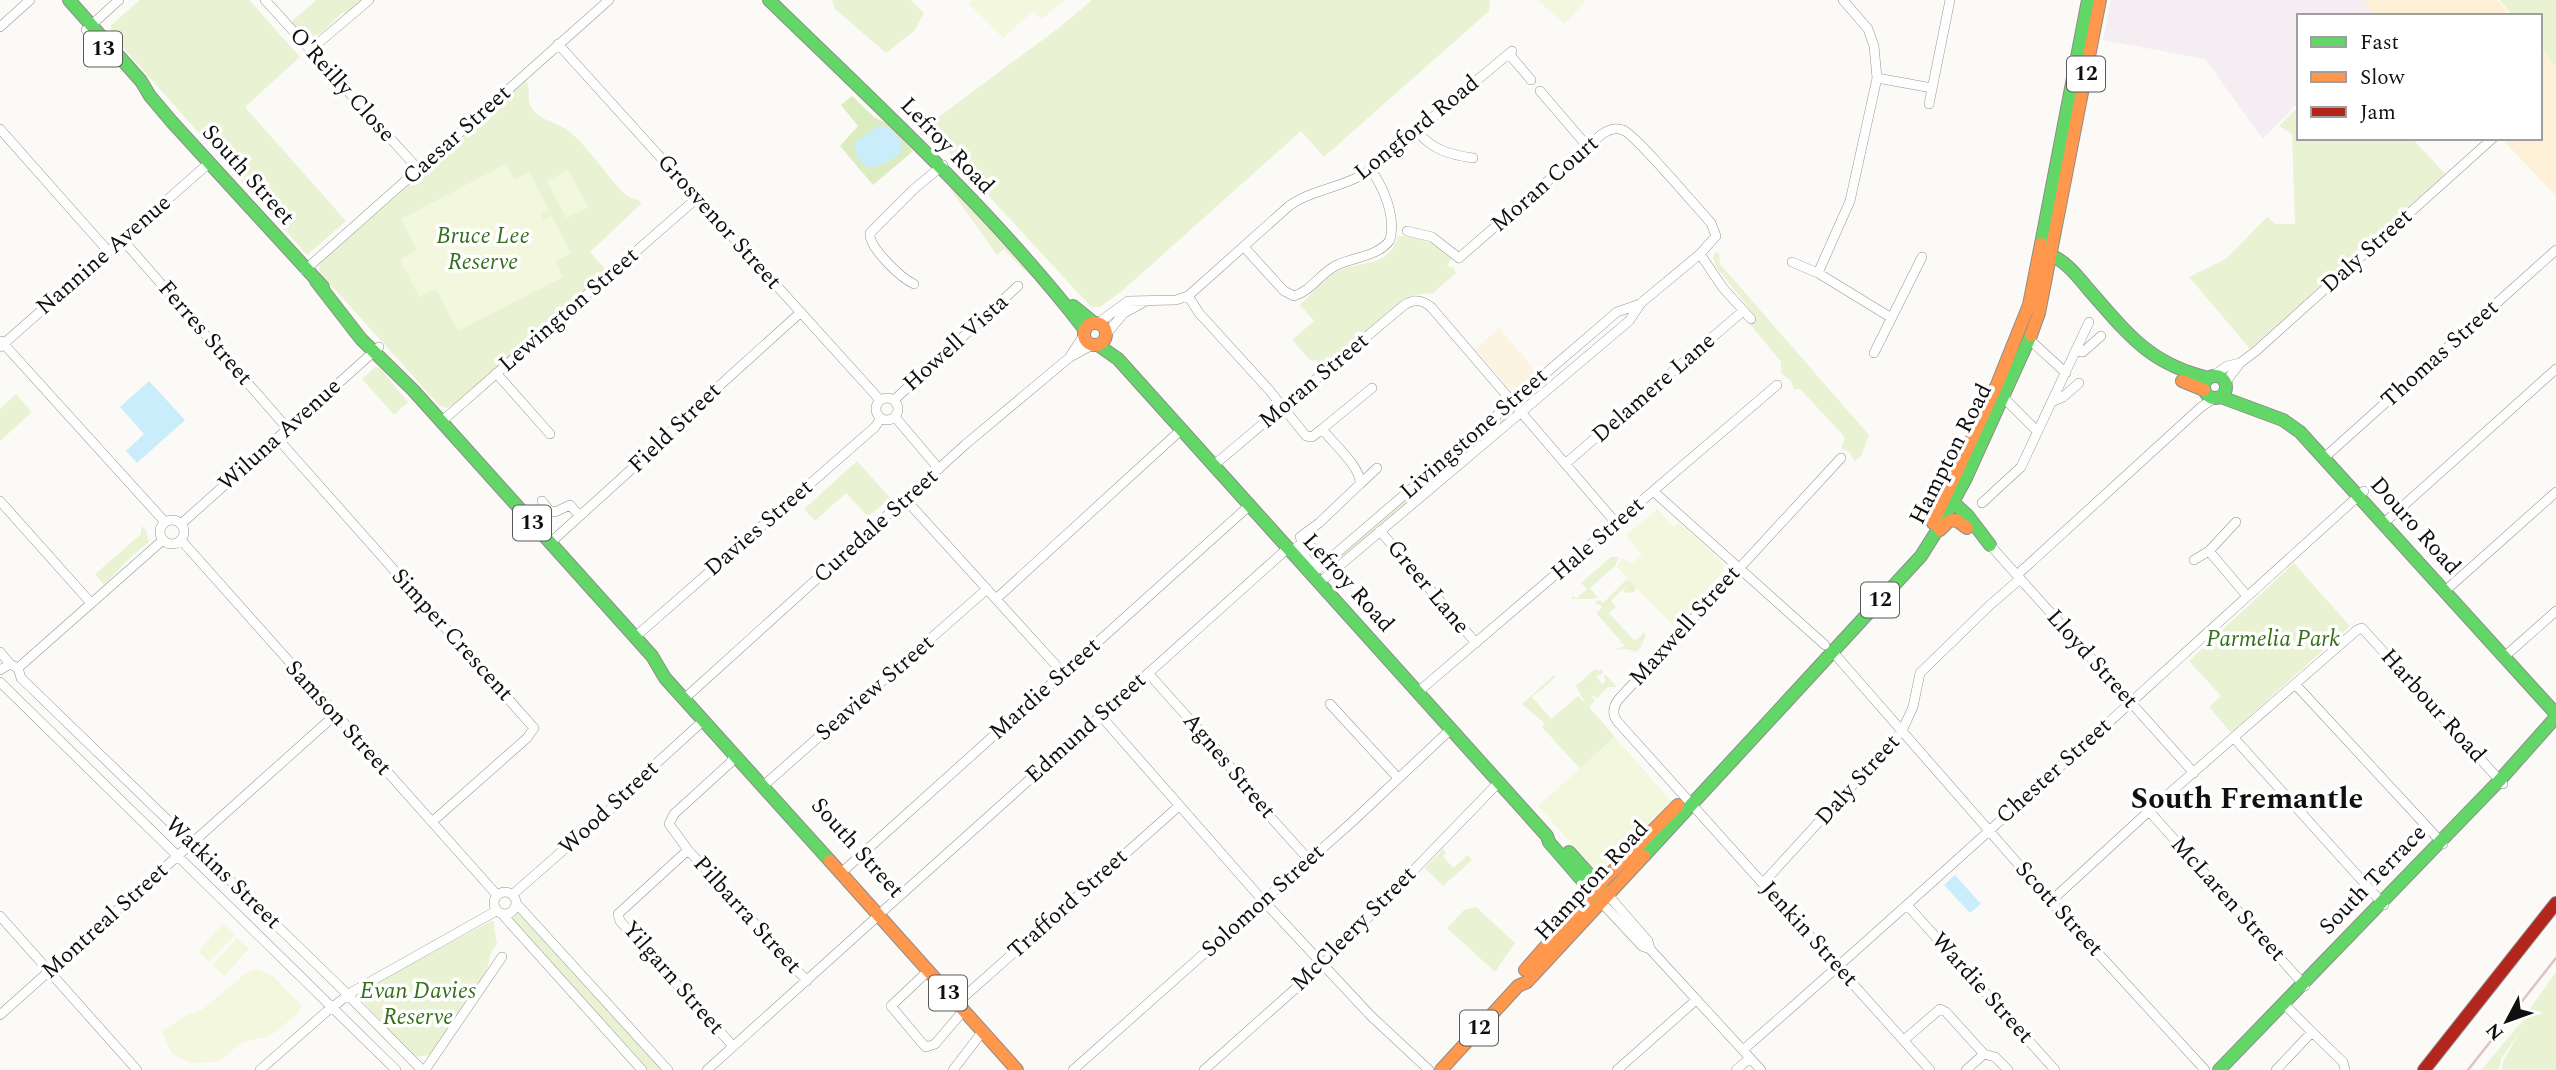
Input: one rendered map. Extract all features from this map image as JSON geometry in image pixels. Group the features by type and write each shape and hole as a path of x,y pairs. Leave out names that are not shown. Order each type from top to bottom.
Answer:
{"main road":[{"name":"South Street","path":"59,0 141,81 150,96 316,281 333,307 376,349 652,656 665,678 687,696 962,1004"},
{"name":"South Street","path":"69,0 89,27"},
{"name":"Lefroy Road","path":"769,0 943,166"},
{"name":"Lefroy Road","path":"779,0 943,166 1250,505 1297,543 1317,574 1418,692 1547,836 1553,837 1562,845 1600,894"},
{"name":"Hampton Road","path":"1441,1070 1518,986 1524,971 1600,894 1828,648 1920,545 1948,504 2004,398 2039,313 2045,258 2088,0"},
{"name":"Hampton Road","path":"1828,648 1921,556 1940,530 1948,504 2017,338 2045,258 2100,0"},
{"name":"Douro Road","path":"2045,258 2071,279 2146,361 2168,375 2215,388 2288,415 2304,426 2507,655 2556,716"},
{"path":"1948,504 1967,528"},
{"path":"1948,504 1968,516 1990,545"},
{"path":"1940,530 1949,521 1956,520 1990,545"},
{"name":"Douro Road","path":"2507,655 2556,698"},
{"name":"South Street","path":"687,696 735,755 765,783"},
{"name":"South Terrace","path":"2501,783 2556,716"},
{"name":"South Terrace","path":"2218,1070 2304,986 2501,783 2556,733"},
{"path":"2424,1070 2494,987 2556,903"},
{"path":"2430,1070 2556,909"},
{"name":"South Street","path":"882,913 928,971 1030,1070"},
{"name":"South Terrace","path":"2227,1070 2304,986"},
{"name":"South Street","path":"988,1030 1017,1070"},
{"path":"988,1030 1024,1070"}],"street":[{"path":"0,27 30,0"},
{"path":"89,27 119,0"},
{"name":"O'Reilly Close","path":"265,0 419,170"},
{"path":"310,50 369,0"},
{"name":"Caesar Street","path":"306,270 609,0"},
{"path":"1929,104 1950,0"},
{"path":"1818,273 1850,201 1877,78 1874,46 1868,29 1846,1"},
{"name":"Grosvenor Street","path":"558,44 880,400"},
{"name":"Longford Road","path":"1188,296 1294,202 1346,184 1371,170 1511,53 1531,80"},
{"path":"1877,78 1932,88"},
{"path":"1541,91 1588,147"},
{"path":"0,129 108,251"},
{"name":"Moran Court","path":"1407,231 1432,237 1458,258 1609,130 1618,129 1627,132 1711,223 1716,236"},
{"path":"1417,131 1430,146 1473,159"},
{"name":"Daly Street","path":"2215,388 2491,140"},
{"name":"Nannine Avenue","path":"1,341 209,163"},
{"path":"914,284 902,278 869,238 870,233 943,166"},
{"path":"1244,247 1287,294 1294,296 1302,293 1332,268 1386,246 1391,233 1388,209 1382,186 1371,170"},
{"name":"Lewington Street","path":"440,422 697,198"},
{"name":"Livingstone Street","path":"1317,574 1380,531 1521,413 1629,321 1641,303 1700,254 1716,236"},
{"name":"Ferres Street","path":"122,239 287,428"},
{"name":"Thomas Street","path":"2327,455 2556,250"},
{"path":"1700,254 1751,319"},
{"path":"1874,353 1922,257"},
{"path":"1792,261 1818,273 1891,317"},
{"name":"Howell Vista","path":"894,400 1018,286"},
{"path":"1096,334 1128,301 1175,300 1188,296 1199,313 1307,437 1312,437 1372,388"},
{"name":"Moran Street","path":"1214,465 1403,306 1416,300 1431,307 1511,401"},
{"name":"Livingstone Street","path":"1317,574 1511,401 1617,312 1641,303"},
{"name":"Delamere Lane","path":"1565,464 1743,312"},
{"name":"Field Street","path":"550,543 801,313"},
{"path":"1982,503 2021,467 2089,322"},
{"name":"Curedale Street","path":"687,696 939,469 1096,334"},
{"path":"2076,351 2083,352 2101,336"},
{"path":"2030,340 2066,373"},
{"path":"1,341 164,522"},
{"name":"Wiluna Avenue","path":"181,524 376,349"},
{"name":"Daly Street","path":"1764,882 1902,731 1913,707 1920,673 2201,407 2227,366 2240,363"},
{"path":"2387,521 2556,369"},
{"path":"496,373 550,434"},
{"path":"2052,402 2063,397 2078,383"},
{"name":"Hale Street","path":"1418,692 1777,385"},
{"path":"2004,398 2037,431"},
{"path":"895,417 888,420 881,418 877,413 880,400 894,400 897,405 895,417 939,469"},
{"path":"1511,401 1616,523"},
{"name":"Davies Street","path":"635,637 875,427 881,418"},
{"path":"996,599 1182,429"},
{"path":"1322,429 1358,472 1360,484"},
{"name":"Simper Crescent","path":"277,438 534,728 527,738 432,822"},
{"name":"Maxwell Street","path":"1688,800 1617,721 1614,707 1841,458"},
{"name":"Edmund Street","path":"706,1070 1100,715 1297,543 1377,468"},
{"name":"Scott Street","path":"1653,491 1828,648 2051,901 2205,1070"},
{"path":"2448,589 2556,492"},
{"name":"Chester Street","path":"1743,1050 1908,906 2361,493"},
{"path":"906,500 1063,673"},
{"path":"0,501 91,603"},
{"path":"542,501 550,511 555,512 570,505 580,516"},
{"name":"Mardie Street","path":"844,871 1250,505"},
{"path":"173,520 181,524 184,532 180,540 172,544 163,540 160,530 164,522 173,520"},
{"path":"2194,560 2209,551 2236,522"},
{"name":"Greer Lane","path":"1380,531 1476,643"},
{"path":"0,670 17,670 163,540"},
{"name":"Samson Street","path":"180,540 497,895"},
{"path":"1297,543 1314,547"},
{"name":"Lloyd Street","path":"1990,545 2194,773"},
{"path":"2209,551 2247,596"},
{"name":"Seaview Street","path":"765,783 986,589"},
{"path":"2507,655 2556,611"},
{"name":"Harbour Road","path":"2295,684 2362,628 2501,783"},
{"name":"Watkins Street","path":"0,652 423,1070"},
{"path":"2,684 16,686 17,670"},
{"name":"Agnes Street","path":"1148,673 1226,760 1239,782 1309,860"},
{"name":"Watkins Street","path":"2,684 396,1070"},
{"path":"2051,901 2295,684 2442,844"},
{"path":"1331,704 1398,778"},
{"name":"Montreal Street","path":"0,1015 335,715"},
{"path":"1100,715 1179,806 1371,1016 1429,1070"},
{"name":"Wood Street","path":"514,899 615,805 619,797 629,792 637,780 704,720"},
{"name":"Solomon Street","path":"1073,1070 1309,860 1451,729"},
{"path":"2234,738 2383,904"},
{"name":"Pilbarra Street","path":"735,755 730,763 674,814 669,824 688,850 807,981"},
{"name":"McCleery Street","path":"1204,1070 1323,964 1499,782"},
{"name":"Jenkin Street","path":"1688,800 1930,1070"},
{"name":"Trafford Street","path":"928,971 891,1006 912,1032 930,1048 962,1004 1179,806"},
{"name":"McLaren Street","path":"2150,811 2304,986"},
{"name":"Yilgarn Street","path":"688,850 618,914 620,921 733,1046"},
{"path":"642,1070 499,912 494,901 497,895 505,892 514,899 668,1070"},
{"name":"Lefroy Road","path":"1600,894 1648,941 1650,949 1761,1070"},
{"path":"260,1070 348,995 499,912 510,913 514,899"},
{"name":"Wardie Street","path":"1908,906 2055,1070"},
{"path":"0,916 137,1070"},
{"path":"423,1070 502,957"},
{"path":"1617,1070 1696,1000"},
{"path":"2287,1007 2343,1062 2344,1070"},
{"path":"1904,1040 1940,1009 1946,1012 1984,1054 1995,1057 2008,1070"},
{"path":"953,1070 988,1030"},
{"path":"2276,1070 2312,1032"},
{"path":"1966,1070 1984,1054"},
{"path":"1737,1070 1750,1058"}],"shaded area":[{"path":"2111,0 2364,0 2373,14 2297,14 2297,104 2263,139 2205,59 2103,40"},
{"path":"1499,328 1537,372 1517,390 1508,387 1475,349"}],"green space":[{"path":"140,0 249,0 300,57 245,107 346,221 307,255 111,34 111,25"},
{"path":"316,0 361,0 347,15 343,12 323,31 312,37 290,23"},
{"path":"832,0 911,0 924,13 914,31 886,53 835,9"},
{"path":"973,0 1066,0 1041,19 1033,11 1003,38 969,4"},
{"path":"1092,0 1490,0 1489,11 1324,157 1301,131 1122,291 1100,307 1091,307 925,127 1060,27"},
{"path":"1537,0 1586,0 1565,24"},
{"path":"2499,0 2556,0 2556,67 2542,50 2542,14 2511,14"},
{"name":"Bruce Lee Reserve","path":"526,80 533,110 570,132 624,193 642,203 590,252 607,271 447,408 440,406 320,273 319,266"},
{"path":"852,96 874,117 888,124 913,151 873,185 840,146 858,126 841,105"},
{"path":"2297,108 2297,140 2414,140 2445,174 2250,349 2189,277 2226,259 2267,217 2276,224 2295,224 2292,134 2279,126"},
{"path":"506,164 514,180 529,172 549,210 541,214 543,219 551,215 571,253 555,261 563,277 458,331 436,289 419,297 400,260 417,250 401,219"},
{"path":"568,170 588,207 566,218 547,181"},
{"path":"953,186 1044,287 1004,249 997,255 950,189"},
{"path":"1398,236 1421,239 1440,248 1452,258 1447,266 1454,268 1456,273 1433,293 1404,299 1320,370 1317,360 1311,361 1292,340 1314,321 1300,305 1338,271 1381,258 1394,246"},
{"path":"1716,252 1719,254 1720,264 1869,435 1861,456 1855,461 1849,452 1841,448 1845,439 1843,435 1800,389 1794,389 1791,381 1781,373 1781,362 1750,324 1757,318 1716,267 1713,257"},
{"path":"375,367 380,368 408,402 394,415 362,379"},
{"path":"16,394 32,412 0,441 0,409"},
{"path":"1510,410 1510,416 1326,572 1323,570"},
{"path":"857,461 890,498 868,517 846,493 815,521 804,509"},
{"path":"1657,509 1674,527 1679,522 1723,563 1723,572 1673,626 1617,567 1622,558 1632,563 1642,555 1626,535"},
{"path":"141,526 146,530 149,542 104,585 95,574 141,534"},
{"path":"1611,557 1619,557 1615,566 1590,588 1597,597 1576,599 1587,589 1581,583"},
{"name":"Parmelia Park","path":"2294,563 2350,626 2231,733 2209,707 2221,696 2189,661"},
{"path":"1627,579 1637,588 1633,592 1625,593 1623,591 1630,583 1611,600 1616,607 1609,613 1633,639 1636,640 1643,634 1642,631 1646,635 1642,644 1633,641 1642,645 1637,652 1627,649 1614,650 1625,646 1596,613 1603,607 1594,602 1600,600 1603,603"},
{"path":"1595,669 1601,669 1604,673 1596,676 1602,684 1606,675 1617,687 1608,687 1597,698 1590,694 1595,701 1589,707 1615,737 1580,769 1542,727 1545,724 1522,704 1554,675 1556,677 1532,697 1551,719 1578,696 1586,704 1576,686"},
{"path":"1615,737 1671,801 1600,870 1594,868 1538,806"},
{"path":"1443,849 1446,853 1443,856 1453,868 1468,855 1472,860 1443,886 1425,868"},
{"path":"1476,907 1515,943 1495,972 1447,928 1464,910"},
{"path":"518,908 663,1070 647,1070 509,917 514,916"},
{"name":"Evan Davies Reserve","path":"493,920 497,944 491,952 486,973 430,1055 415,1057 366,1005 361,996 365,989"},
{"path":"223,924 235,935 209,962 198,951"},
{"path":"237,938 249,949 224,976 212,965"},
{"path":"258,969 273,976 302,1006 295,1016 270,1036 242,1042 219,1062 189,1063 171,1053 162,1031 188,1014 203,1009 246,973"},
{"path":"2556,972 2556,1070 2501,1070 2504,1059 2522,1029 2501,1059 2499,1070 2481,1070 2524,1019 2526,1020 2525,1016"}],"sand":[{"path":"2364,0 2497,0 2509,14 2373,14"},
{"path":"2542,51 2556,67 2556,196 2503,140 2542,140"}],"water":[{"path":"878,126 888,127 902,142 901,153 872,168 860,162 855,150 856,142"},
{"path":"149,381 185,420 137,463 126,451 144,434 120,407"},
{"path":"1955,875 1981,904 1970,913 1944,885"}],"railway":[{"path":"2468,1070 2556,958"}],"traffic: fast":[{"path":"69,0 141,81 172,122 323,287"},
{"path":"769,0 973,201 1085,330"},
{"path":"2041,244 2088,0"},
{"path":"2044,252 2069,268 2128,333 2155,356 2170,365 2209,378"},
{"path":"316,281 361,339 413,390 635,637 652,656 665,678 830,861"},
{"path":"1073,306 1094,323"},
{"path":"1644,856 1921,556 1965,480 2031,335"},
{"path":"1098,345 1118,359 1547,836 1549,842 1599,900"},
{"path":"2215,376 2223,379 2226,387 2223,395 2215,398 2207,395 2204,387 2207,379 2215,376"},
{"path":"2221,397 2283,420 2300,432 2556,714"},
{"path":"1947,506 1954,503 1968,516 1990,545"},
{"path":"2219,1070 2499,781 2556,717"},
{"path":"1569,852 1604,891"}],"traffic: slow":[{"path":"2031,335 2039,313 2100,0"},
{"path":"1933,523 1996,387 2029,305 2041,244"},
{"path":"1095,323 1103,326 1106,334 1103,342 1095,345 1087,342 1084,334 1087,326 1095,323"},
{"path":"2182,381 2204,390"},
{"path":"1940,530 1949,521 1956,520 1967,528"},
{"path":"1525,970 1605,879 1678,805"},
{"path":"1441,1070 1644,856"},
{"path":"830,861 1017,1070"}],"traffic: jam":[{"path":"2424,1070 2556,903"}],"district":[{"name":"South Fremantle","path":"2247,799"}]}
